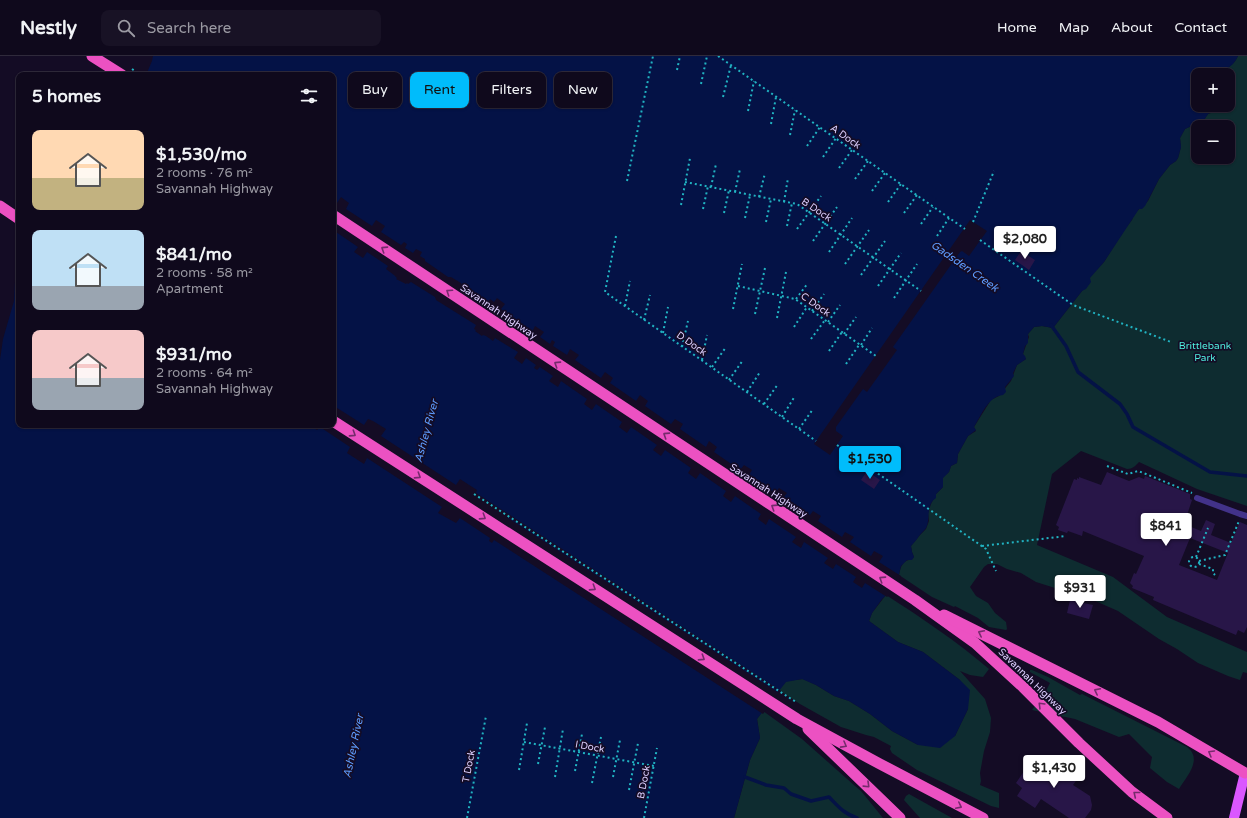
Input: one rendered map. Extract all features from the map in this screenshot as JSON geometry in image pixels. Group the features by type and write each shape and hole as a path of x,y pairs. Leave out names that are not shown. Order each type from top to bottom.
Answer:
{"highway":[{"path":"92,56 125,71"},
{"path":"0,206 16,217"},
{"name":"Savannah Highway","path":"336,217 915,600 975,644 1023,686 1079,743 1132,792 1166,818"},
{"path":"336,423 793,717 983,818"},
{"path":"915,600 1158,722 1246,773"},
{"path":"793,717 862,780 900,818"}],"main road":[{"path":"1234,818 1246,773"}],"lane":[{"path":"1197,498 1247,516"}],"path":[{"path":"627,181 653,56"},
{"path":"677,70 680,56"},
{"path":"701,84 707,56"},
{"name":"A Dock","path":"718,56 965,229"},
{"path":"724,97 731,65"},
{"path":"748,111 754,81"},
{"path":"771,124 776,97"},
{"path":"790,135 795,110"},
{"path":"807,146 820,127"},
{"path":"823,157 836,138"},
{"path":"839,168 852,150"},
{"path":"681,205 690,158"},
{"path":"855,179 868,161"},
{"path":"711,187 716,164"},
{"path":"735,192 740,168"},
{"path":"973,222 994,171"},
{"path":"872,191 884,172"},
{"path":"759,197 765,174"},
{"path":"784,202 788,178"},
{"name":"B Dock","path":"685,182 797,204 921,291"},
{"path":"888,202 901,184"},
{"path":"703,209 708,186"},
{"path":"724,214 729,190"},
{"path":"745,218 750,195"},
{"path":"904,213 917,195"},
{"path":"796,229 821,196"},
{"path":"766,222 771,199"},
{"path":"787,226 792,203"},
{"path":"813,241 837,207"},
{"path":"921,224 933,207"},
{"path":"829,252 852,218"},
{"path":"937,236 949,218"},
{"path":"845,264 869,230"},
{"name":"D Dock","path":"616,236 605,292 816,441"},
{"path":"980,240 1073,305 1170,342"},
{"path":"861,275 885,241"},
{"path":"878,286 901,253"},
{"path":"733,309 742,264"},
{"path":"894,298 918,264"},
{"path":"755,314 765,268"},
{"path":"777,318 786,272"},
{"path":"625,306 630,281"},
{"path":"796,299 808,283"},
{"name":"C Dock","path":"738,286 796,299 876,356"},
{"path":"812,311 824,294"},
{"path":"644,320 650,295"},
{"path":"828,322 840,305"},
{"path":"794,327 807,307"},
{"path":"663,333 668,308"},
{"path":"828,351 856,317"},
{"path":"811,339 824,320"},
{"path":"682,347 688,322"},
{"path":"846,364 872,328"},
{"path":"702,360 707,335"},
{"path":"712,367 726,347"},
{"path":"729,380 743,360"},
{"path":"746,392 760,372"},
{"path":"764,404 778,384"},
{"path":"782,417 796,396"},
{"path":"799,429 813,409"},
{"path":"837,445 986,549 996,571"},
{"path":"1107,466 1128,474 1138,471 1193,493 1197,498"},
{"path":"474,494 796,702"},
{"path":"1196,557 1190,559 1190,564 1194,567 1197,566 1199,562 1225,555 1239,521 1241,520"},
{"path":"1196,557 1208,528"},
{"path":"981,546 1066,536"},
{"path":"1196,557 1199,562 1213,569 1213,573 1215,575"},
{"name":"T Dock","path":"467,818 486,716"},
{"path":"519,770 527,723"},
{"path":"538,764 545,727"},
{"path":"555,777 563,729"},
{"path":"576,771 582,734"},
{"path":"592,784 601,737"},
{"path":"613,777 620,740"},
{"name":"I Dock","path":"524,742 654,766"},
{"path":"629,790 638,743"},
{"name":"B Dock","path":"644,818 657,748"}],"green space":[{"name":"Brittlebank Park","path":"1238,56 1247,56 1247,506 1197,489 1139,462 1132,468 1127,469 1081,451 1052,474 1037,545 1113,577 1167,617 1247,652 1247,673 1243,672 1240,680 1198,663 1118,611 1093,600 1036,582 1021,573 997,564 988,564 984,567 970,587 976,596 988,603 995,613 1006,622 1006,630 989,627 978,618 955,606 954,607 932,597 899,575 902,564 914,557 911,546 926,529 929,521 928,513 931,504 936,494 943,487 942,478 949,472 951,466 957,463 958,454 968,436 976,431 974,427 991,400 999,396 1011,381 1017,365 1026,359 1023,354 1029,337 1028,334 1034,327 1042,326 1053,328 1082,291 1089,278 1104,262 1132,220 1134,214 1148,201 1159,179 1170,165 1178,158 1181,147 1180,138 1185,129 1191,126 1191,164 1235,164 1235,120 1204,120 1211,112 1235,112 1235,68 1226,68 1233,64"},
{"path":"886,595 939,630 989,669 983,677 970,675 960,671 985,699 991,718 990,732 984,751 980,773 980,785 999,793 999,808 991,806 917,770 892,753 890,749 891,746 874,737 841,727 800,704 779,690 786,681 803,679 834,696 849,701 870,714 892,731 918,745 955,736 968,709 960,680 923,652 898,642 869,621 872,613"},
{"path":"1030,670 1048,677 1080,695 1082,694 1187,747 1192,752 1194,762 1179,789 1167,782 1150,768 1152,757 1129,734 1119,737 1075,719 1032,710 1050,683 1030,672"},
{"path":"763,711 802,739 861,791 883,818 734,818 750,760 760,738 757,719"},
{"path":"909,794 952,818 920,818 904,800"}],"water":[{"name":"Ashley River","path":"153,56 1238,56 1232,65 1227,68 1191,68 1191,112 1211,112 1204,120 1191,120 1191,126 1185,129 1180,138 1181,147 1178,158 1170,165 1159,179 1145,206 1142,209 1139,209 1104,262 1090,278 1091,282 1086,289 1082,291 1053,328 1042,326 1034,327 1028,334 1028,343 1025,346 1023,354 1026,359 1017,365 1013,373 1014,376 1005,387 1006,392 1003,395 993,399 982,412 974,427 976,430 968,436 958,454 957,463 951,466 949,472 943,478 943,487 936,494 936,498 930,504 926,528 911,546 914,557 912,560 907,560 901,566 896,586 882,599 872,613 869,621 898,642 923,652 960,680 970,690 968,709 955,736 940,748 918,745 892,731 870,714 849,701 834,696 816,685 802,679 786,682 757,719 760,738 750,760 734,818 0,818 0,360 3,339 14,301 15,282 16,281 16,428 336,428 336,72 147,72"}],"pier":[{"path":"341,197 349,203 346,209 372,226 376,220 385,226 381,232 401,245 404,242 407,244 405,248 413,253 416,249 422,252 420,256 425,259 425,261 448,277 451,277 461,283 488,302 490,299 494,302 497,298 505,304 501,309 504,311 503,313 532,332 535,326 544,332 540,337 550,344 552,340 555,342 553,346 567,355 570,349 579,355 575,360 601,378 605,372 613,378 610,383 636,401 640,395 648,401 645,406 671,424 675,419 683,424 680,429 706,447 709,441 717,447 714,452 740,470 744,465 752,470 749,475 775,493 779,488 787,493 783,498 810,515 813,511 821,516 818,521 842,537 845,532 854,537 850,542 871,556 874,551 883,556 879,562 901,576 897,587 887,597 865,583 862,588 853,582 856,577 836,564 833,569 824,563 828,558 804,542 801,548 792,542 796,537 769,519 766,525 758,519 761,514 735,496 731,502 723,496 726,491 700,473 696,479 688,473 691,468 665,450 661,456 653,450 657,445 631,427 627,433 619,427 622,422 596,404 592,410 584,404 587,399 561,381 558,387 549,381 553,376 540,367 537,370 534,368 536,365 526,358 522,364 514,358 518,352 495,338 493,341 486,336 482,336 475,331 476,330 474,329 476,325 436,300 435,297 411,282 406,284 396,279 397,278 394,275 386,269 388,266 367,252 363,258 354,252 358,247 336,232 336,202 337,203"},
{"path":"970,220 987,231 969,256 962,251 960,252 893,347 897,350 867,392 863,389 836,427 836,431 843,436 830,455 814,444"},
{"path":"336,407 364,425 368,419 386,429 381,436 456,485 460,479 477,490 476,493 781,691 780,692 508,517 779,693 763,714 494,540 492,543 489,541 490,538 460,518 456,523 438,513 442,507 367,458 364,464 347,453 350,447 322,428 336,428"}],"building":[{"path":"1021,251 1035,260 1029,270 1015,260"},
{"path":"867,471 880,480 874,489 861,480"},
{"path":"1107,472 1129,481 1139,477 1144,479 1145,476 1190,494 1190,499 1192,500 1184,524 1201,531 1206,520 1215,524 1211,535 1231,543 1240,522 1247,525 1247,627 1244,633 1238,630 1236,635 1153,600 1154,597 1132,588 1133,586 1130,583 1144,556 1083,531 1082,536 1068,531 1067,533 1058,530 1059,527 1056,525 1074,479 1077,480 1079,477 1101,485","holes":["1190,538 1228,553 1217,580 1179,565"]},
{"path":"1070,600 1093,605 1089,619 1067,613"},
{"path":"1045,755 1078,778 1073,785 1090,796 1092,805 1091,810 1085,818 1069,818 1041,799 1035,808 1017,796 1022,788 1016,783 1033,758 1040,763"}],"waterway":[{"name":"Gadsden Creek","path":"1051,325 1066,346 1078,372 1120,404 1133,427 1210,472 1247,476"},
{"path":"745,777 766,785 784,788 791,794 811,801 829,797 845,812 857,818"}]}
